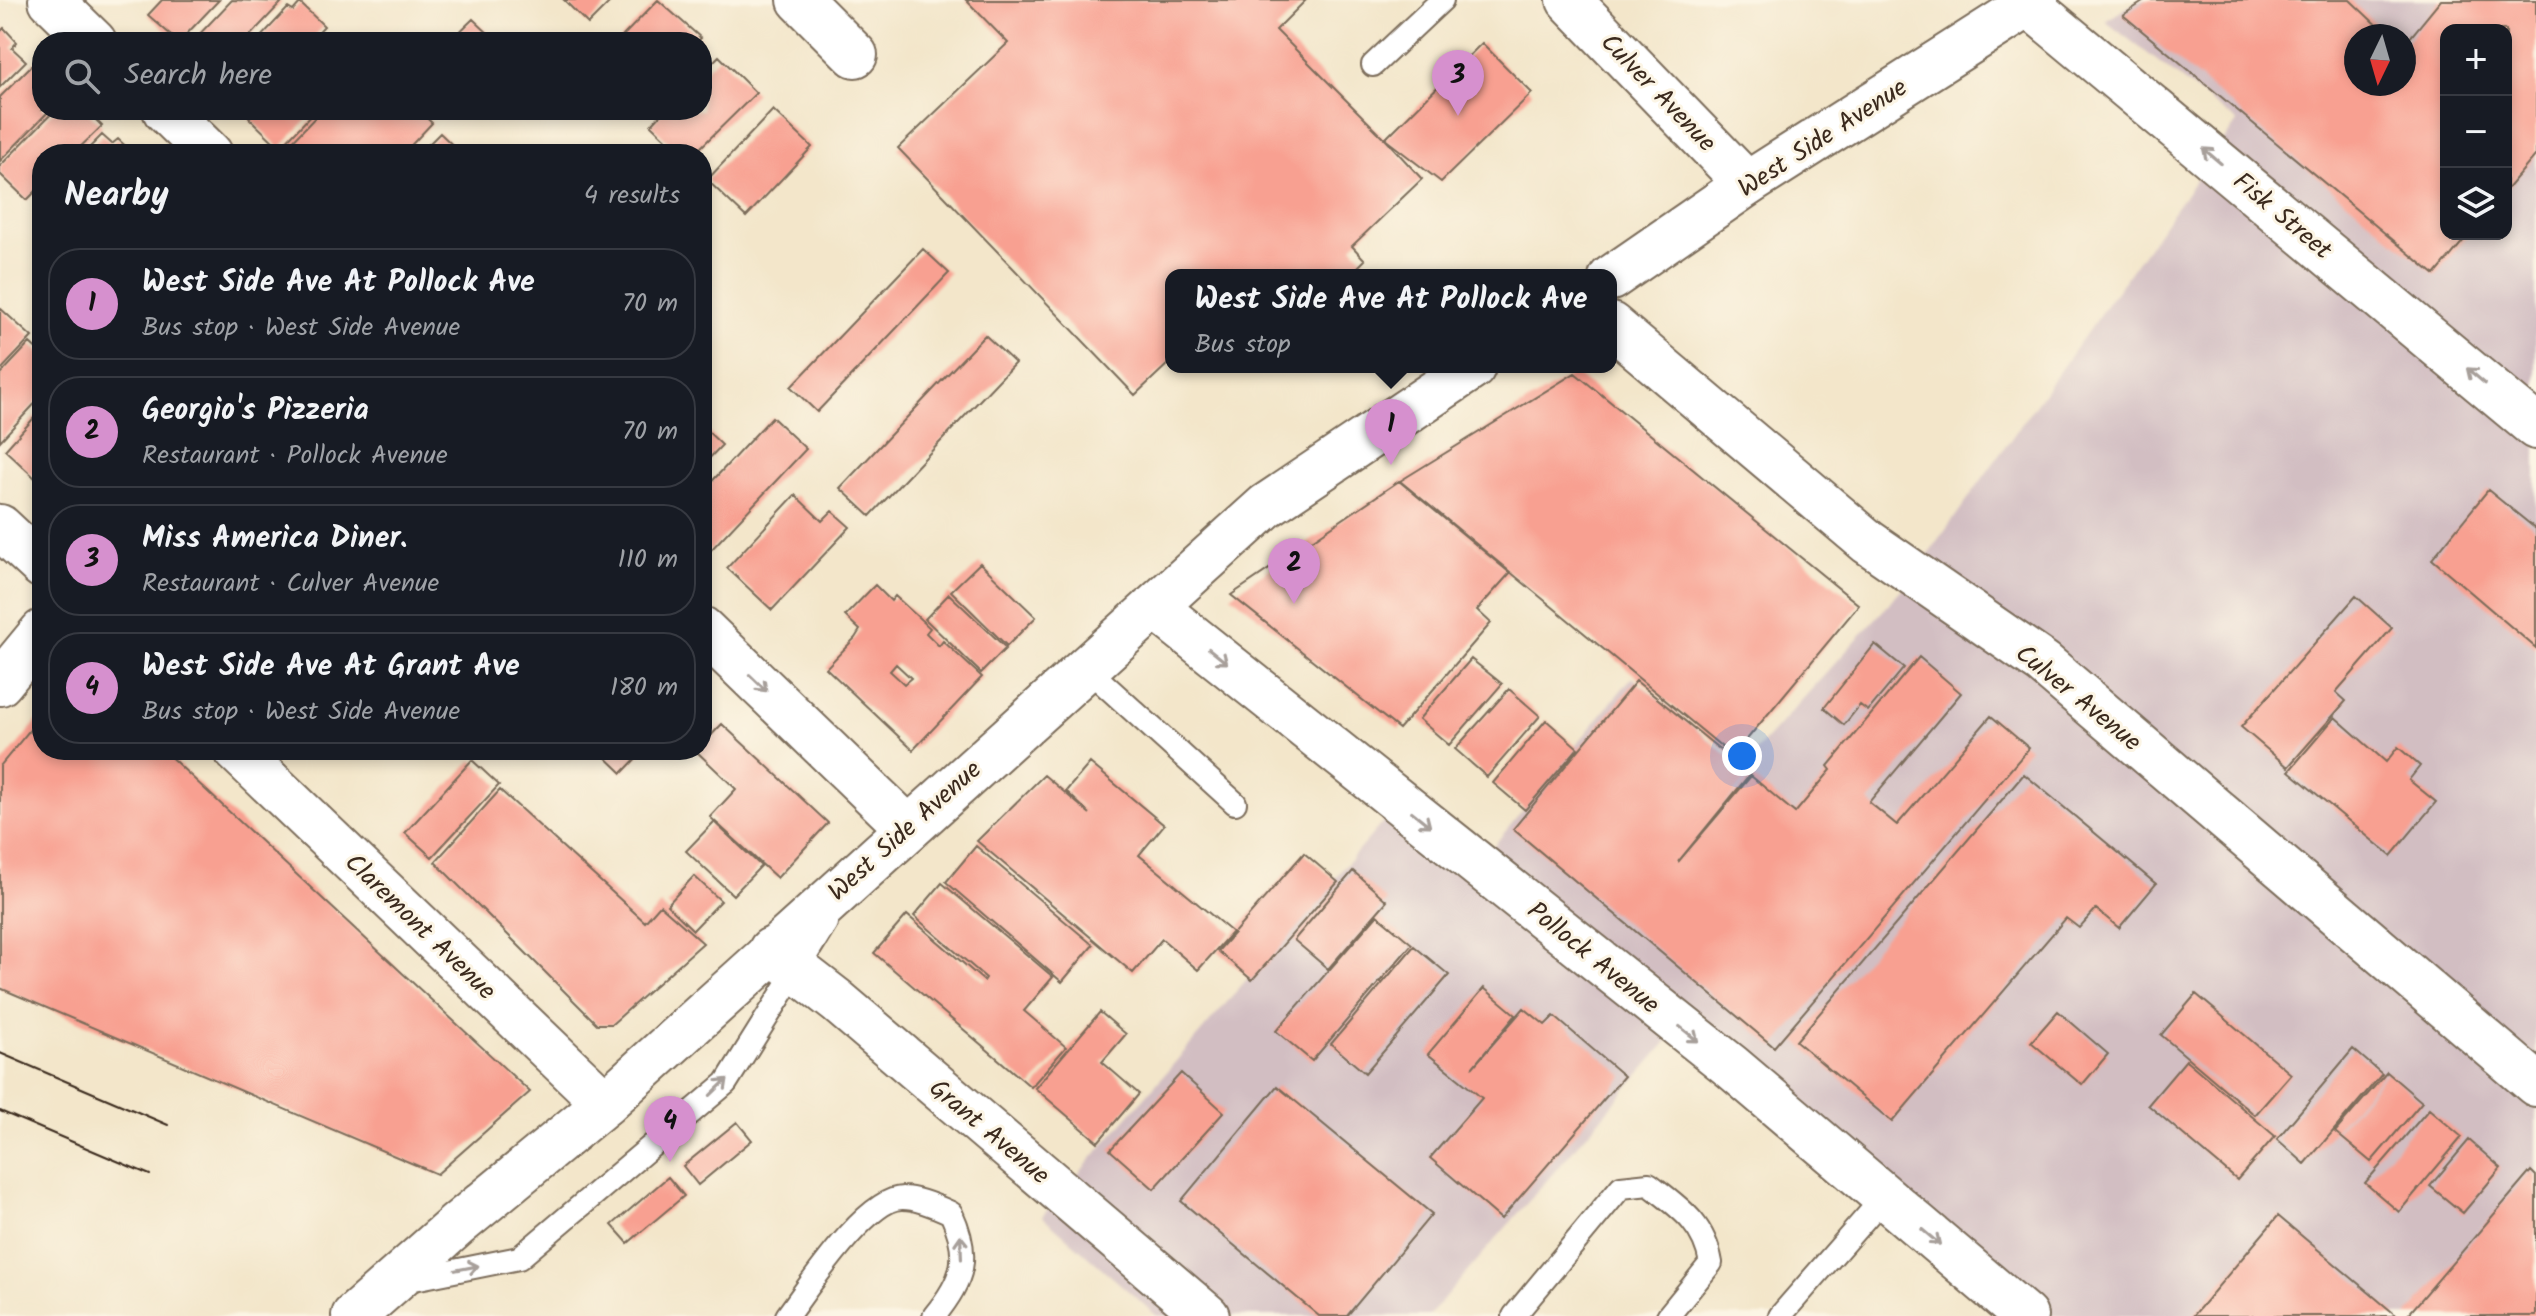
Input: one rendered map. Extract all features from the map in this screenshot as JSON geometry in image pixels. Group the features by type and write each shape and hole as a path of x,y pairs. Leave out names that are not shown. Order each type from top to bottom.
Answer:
{"street":[{"path":"51,0 84,32"},
{"path":"800,0 855,55"},
{"name":"Culver Avenue","path":"1569,0 1747,184"},
{"name":"West Side Avenue","path":"1617,274 1747,184 2032,2"},
{"name":"Fisk Street","path":"2032,2 2536,427"},
{"path":"175,120 200,144"},
{"name":"Culver Avenue","path":"1617,330 1868,542 2043,663 2536,1084"},
{"name":"West Side Avenue","path":"354,1316 605,1103 784,960 858,871 1084,666 1156,608 1266,506 1464,373"},
{"path":"0,527 32,557"},
{"name":"Pollock Avenue","path":"1156,608 1732,1067 2025,1316"},
{"path":"712,639 907,827"},
{"path":"0,683 32,644"},
{"name":"Claremont Avenue","path":"246,760 605,1103"},
{"name":"Grant Avenue","path":"784,960 1207,1316"}],"lane":[{"path":"1373,65 1442,0"},
{"path":"1084,666 1235,803"},
{"path":"391,1283 519,1258 726,1083 784,960"},
{"path":"1514,1316 1621,1187 1649,1184 1684,1211 1707,1240 1711,1263 1668,1316"},
{"path":"1780,1316 1884,1197"},
{"path":"787,1316 859,1225 885,1203 903,1198 951,1213 963,1239 957,1288 934,1316"}],"shaded area":[{"path":"2139,0 2536,0 2536,1316 2011,1316 1673,1035 1429,1316 1157,1316 1042,1216 1396,807 1477,866 1632,677 1742,766 1908,583 2237,122 2105,21"}],"building":[{"path":"162,0 219,0 189,32 168,32 148,15"},
{"path":"232,0 282,2 254,32 202,32"},
{"path":"564,0 612,0 588,24"},
{"path":"658,0 694,32 627,32"},
{"path":"966,0 1306,0 1276,30 1422,179 1352,246 1365,260 1356,269 1165,269 1165,367 1135,395 898,148 1008,43"},
{"path":"2146,0 2350,0 2375,24 2344,24 2344,96 2416,96 2416,30 2441,0 2536,0 2536,155 2512,183 2512,24 2440,24 2440,240 2464,240 2435,275 2123,15"},
{"path":"300,3 324,26 318,32 265,32 288,8 293,11"},
{"path":"473,19 487,32 459,32"},
{"path":"4,28 17,42 12,48 26,61 0,87 0,32"},
{"path":"1482,43 1532,93 1441,182 1385,139"},
{"path":"719,56 756,93 704,144 671,144 651,125 656,120 712,120 712,63"},
{"path":"32,65 32,120 40,120 0,161 0,97"},
{"path":"773,110 812,147 746,217 712,185 712,175"},
{"path":"45,120 96,120 102,126 83,144 32,144 32,195 27,200 0,174 0,166"},
{"path":"251,120 307,120 284,144 276,144"},
{"path":"312,120 429,120 432,123 412,144 290,144"},
{"path":"440,133 452,144 429,144"},
{"path":"102,135 112,144 93,144"},
{"path":"923,249 949,273 817,412 791,387"},
{"path":"0,308 32,337 0,371"},
{"path":"985,335 1015,363 870,516 840,488"},
{"path":"30,343 32,345 32,407 0,441 0,375"},
{"path":"1575,373 1859,605 1733,756 1400,481"},
{"path":"772,417 806,449 712,549 712,481"},
{"path":"32,420 32,475 5,450"},
{"path":"712,436 722,445 712,456"},
{"path":"1399,481 1510,573 1477,610 1491,623 1399,729 1231,595"},
{"path":"2488,490 2536,529 2536,648 2432,559"},
{"path":"795,495 822,521 832,511 850,527 772,610 727,568"},
{"path":"980,563 1036,617 1007,646 951,591"},
{"path":"875,585 891,601 895,596 930,628 926,633 939,646 943,641 982,677 913,750 826,668 860,630 845,616","holes":["896,664 911,678 904,684 890,671"]},
{"path":"949,594 1006,648 981,673 925,619"},
{"path":"2356,596 2392,628 2336,692 2346,701 2288,767 2241,727"},
{"path":"1875,644 1904,668 1868,711 1860,705 1844,725 1824,708"},
{"path":"1919,657 1961,693 1869,802 1897,825 1991,716 2029,748 1774,1047 1513,829 1636,681 1750,774 1678,862 1751,776 1795,813 1831,770 1828,766"},
{"path":"1471,659 1502,684 1449,745 1419,719"},
{"path":"1509,689 1540,716 1487,777 1455,749"},
{"path":"2335,717 2386,762 2398,747 2420,766 2409,780 2436,802 2391,856 2289,771"},
{"path":"1546,720 1578,748 1525,810 1493,783"},
{"path":"722,724 828,823 777,878 710,817 736,789 706,760 712,760 712,734"},
{"path":"32,727 32,760 174,760 530,1092 437,1174 0,988 0,766"},
{"path":"472,760 499,785 432,857 405,833"},
{"path":"608,760 634,760 622,773"},
{"path":"1090,763 1164,825 1139,855 1232,932 1198,970 1162,939 1133,973 977,841 1044,775 1090,814 1066,791"},
{"path":"2024,774 2156,884 2119,928 2096,909 2079,928 2066,918 1892,1122 1796,1041"},
{"path":"500,790 645,922 660,905 703,943 612,1024 597,1024 435,862"},
{"path":"714,822 761,866 733,895 686,851"},
{"path":"976,846 1093,945 1062,982 946,882"},
{"path":"1304,853 1338,882 1252,980 1218,951"},
{"path":"1353,871 1387,901 1328,969 1294,940"},
{"path":"694,876 721,901 693,930 667,905"},
{"path":"942,883 1053,977 1024,1011 1066,1047 1031,1087 874,953 907,915 984,981 986,978 914,916"},
{"path":"1377,915 1412,944 1312,1061 1276,1031"},
{"path":"1414,946 1449,975 1365,1073 1331,1044"},
{"path":"1484,988 1516,1015 1472,1068 1524,1008 1545,1025 1554,1016 1624,1076 1501,1219 1430,1158 1482,1098 1428,1054"},
{"path":"2196,994 2291,1074 2255,1115 2161,1035"},
{"path":"2058,1011 2108,1054 2082,1085 2031,1042"},
{"path":"1100,1012 1126,1034 1102,1062 1139,1094 1098,1142 1035,1088"},
{"path":"2353,1049 2382,1074 2305,1164 2277,1139"},
{"path":"2186,1060 2275,1136 2237,1180 2148,1105"},
{"path":"2387,1072 2422,1102 2371,1162 2335,1132"},
{"path":"1181,1073 1224,1112 1154,1189 1110,1150"},
{"path":"1277,1086 1432,1214 1347,1316 1319,1316 1181,1201"},
{"path":"2429,1109 2462,1137 2399,1212 2365,1183"},
{"path":"737,1122 752,1140 698,1185 683,1166"},
{"path":"2469,1140 2501,1168 2463,1213 2430,1186"},
{"path":"2531,1171 2536,1176 2536,1316 2407,1316"},
{"path":"668,1177 684,1196 628,1243 612,1225"},
{"path":"2278,1216 2397,1316 2193,1316"}],"tram line":[{"path":"0,1053 168,1125"},
{"path":"0,1111 150,1175"}],"place":[{"name":"Miss America Diner.","path":"1458,116"},
{"name":"West Side Ave At Pollock Ave","path":"1391,465"},
{"name":"Georgio's Pizzeria","path":"1294,604"},
{"name":"West Side Ave At Grant Ave","path":"670,1162"}]}
